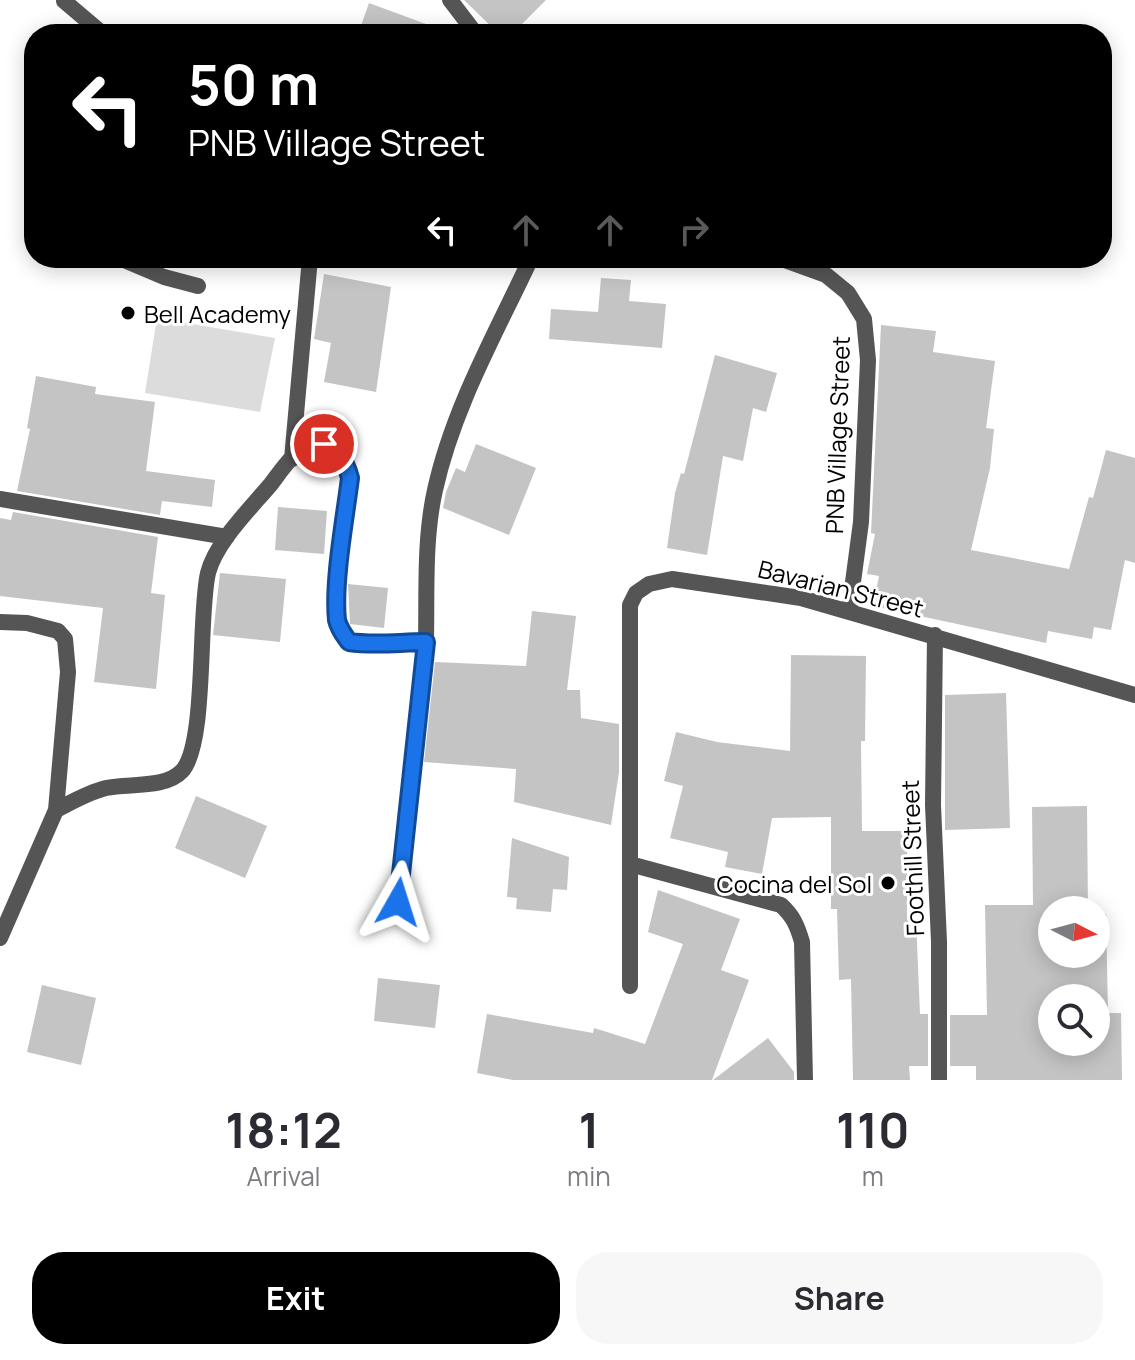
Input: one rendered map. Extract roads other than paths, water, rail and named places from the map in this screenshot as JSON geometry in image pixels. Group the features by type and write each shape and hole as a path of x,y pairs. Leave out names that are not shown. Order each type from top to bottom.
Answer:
{"street":[{"path":"450,0 468,24"},
{"path":"64,1 91,24"},
{"path":"143,268 198,286"},
{"path":"292,459 309,268"},
{"path":"398,902 426,642 430,524 435,491 450,433 526,268"},
{"name":"PNB Village Street","path":"807,268 826,275 848,293 864,319 868,360 862,507 849,612"},
{"path":"56,810 106,788 169,780 183,770 195,740 208,572 227,537 292,459 309,445 331,446 346,463 350,478 338,589 337,621 340,630 349,642 376,646 426,642"},
{"path":"0,499 227,537"},
{"name":"Bavarian Street","path":"630,986 630,605 636,593 649,584 672,579 801,598 1135,695"},
{"path":"0,622 42,625 58,631 65,639 68,672 56,810 0,938"},
{"name":"Foothill Street","path":"935,635 933,805 939,942 939,1080"},
{"path":"630,864 781,905 791,915 802,942 805,1080"}],"place":[{"name":"Bell Academy","path":"128,313"},
{"name":"Cocina del Sol","path":"888,883"}]}
